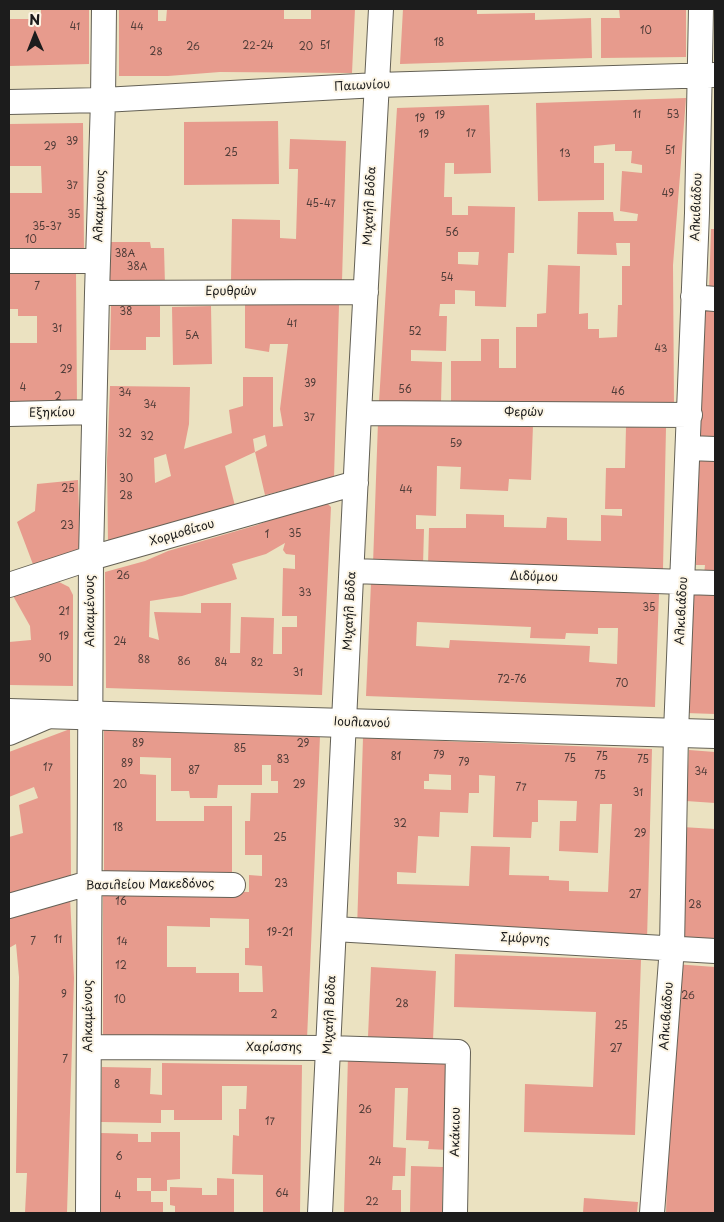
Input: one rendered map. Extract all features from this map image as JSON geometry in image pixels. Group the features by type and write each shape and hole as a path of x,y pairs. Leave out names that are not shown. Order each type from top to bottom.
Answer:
{"main road":[{"name":"Ιουλιανού","path":"9,713 715,734"}],"street":[{"name":"Αλκαμένους","path":"88,1213 92,558 97,293 104,100 104,9"},
{"name":"Μιχαήλ Βόδα","path":"320,1213 352,571 358,413 381,9"},
{"name":"Αλκιβιάδου","path":"652,1213 672,947 676,732 690,415 704,298 708,76 701,9"},
{"name":"Παιωνίου","path":"9,102 104,100 377,85 708,76"},
{"path":"9,262 98,261"},
{"name":"Ερυθρών","path":"97,293 366,292"},
{"name":"Εξηκίου","path":"9,414 94,412"},
{"name":"Φερών","path":"358,413 690,415"},
{"path":"689,448 715,449"},
{"name":"Χορμοβίτου","path":"9,585 92,558 356,483"},
{"name":"Διδύμου","path":"352,571 715,583"},
{"path":"9,733 53,715"},
{"name":"Βασιλείου Μακεδόνος","path":"9,906 89,883 233,885"},
{"name":"Σμύρνης","path":"334,929 672,947 715,951"},
{"name":"Χαρίσσης","path":"89,1047 328,1048 458,1052"},
{"name":"Ακάκιου","path":"455,1213 458,1052"}],"building":[{"path":"41,9 89,9 89,64 9,66 9,19 41,19"},
{"path":"119,9 158,9 158,21 166,21 167,9 284,9 284,19 311,19 311,9 355,9 352,73 220,72 168,76 119,76"},
{"path":"403,9 477,9 477,14 535,13 535,20 591,18 592,58 400,64"},
{"path":"619,9 686,9 686,57 601,58 601,18 620,18"},
{"path":"686,98 673,265 674,406 451,406 451,361 481,361 481,339 499,339 499,368 516,368 516,327 537,327 537,314 546,313 548,265 580,266 579,314 588,313 588,329 599,329 599,338 617,337 618,305 622,305 622,266 630,266 630,243 616,243 617,255 577,254 578,212 613,212 614,221 637,221 638,214 620,211 622,171 642,173 642,165 631,163 632,151 615,151 615,144 594,146 594,163 604,163 604,200 538,201 536,103"},
{"path":"489,105 491,173 454,174 454,163 445,163 444,197 452,197 452,215 468,215 468,206 515,207 514,253 508,253 506,307 475,306 475,291 455,290 455,304 440,304 439,316 447,316 446,351 411,350 411,361 442,362 441,403 379,402 397,108","holes":["458,252 479,252 478,265 458,264"]},
{"path":"278,121 279,184 184,185 184,122"},
{"path":"83,123 84,253 9,255 9,193 42,193 41,166 9,166 9,124"},
{"path":"290,139 346,141 342,281 231,280 232,219 280,220 280,238 296,239 298,169 289,169"},
{"path":"711,229 715,229 715,292 709,291"},
{"path":"110,242 150,242 151,248 164,248 165,285 110,286"},
{"path":"76,270 77,407 9,408 9,343 37,343 37,316 18,316 18,309 9,309 9,271"},
{"path":"111,305 160,306 160,337 146,337 146,350 110,350"},
{"path":"245,305 339,305 334,478 265,495 255,452 225,466 236,510 108,543 107,461 110,386 190,387 189,424 184,449 232,433 229,410 243,406 243,377 273,377 273,427 283,426 280,409 288,344 270,344 269,352 245,348","holes":["265,435 267,446 255,452 253,439","166,454 171,476 155,483 154,458"]},
{"path":"211,306 212,364 173,365 172,307"},
{"path":"704,310 715,310 715,441 699,441"},
{"path":"378,422 533,425 531,480 509,479 508,491 460,489 461,467 437,466 436,516 416,515 416,529 424,529 423,566 373,564"},
{"path":"626,427 666,428 663,569 428,565 429,528 466,528 466,514 504,515 504,527 546,528 547,517 567,518 567,540 601,541 601,515 622,516 622,509 605,509 606,468 625,468"},
{"path":"699,461 715,461 715,576 704,575 705,565 696,565"},
{"path":"78,480 80,542 77,554 34,567 17,522 35,511 37,484"},
{"path":"319,501 326,502 331,507 322,695 106,688 105,572 257,525","holes":["285,543 283,550 286,554 295,555 295,569 283,568 282,616 297,616 297,627 282,627 282,654 273,654 274,618 241,617 240,653 230,653 231,603 201,603 201,613 154,612 159,640 149,637 150,601 182,596 237,579 232,564 266,554"]},
{"path":"59,582 69,587 73,595 73,686 9,685 9,642 31,640 30,626 12,594"},
{"path":"371,583 659,594 655,707 366,696","holes":["417,622 531,627 530,638 565,639 566,633 598,634 598,628 618,628 617,664 589,662 590,646 450,640 449,648 416,646"]},
{"path":"691,593 715,594 715,714 686,713"},
{"path":"70,729 71,877 9,894 9,837 23,833 19,805 38,798 34,787 9,797 9,752"},
{"path":"104,729 320,736 307,1039 103,1038 103,890 249,892 249,875 262,876 262,855 245,855 245,821 250,821 251,793 278,793 278,781 271,781 271,765 262,765 262,785 218,785 217,798 190,798 189,791 171,791 171,758 140,757 140,774 156,775 156,821 204,821 204,806 232,806 232,873 104,873","holes":["210,918 249,919 249,948 245,948 245,965 262,966 263,992 239,992 239,973 196,973 196,967 167,967 167,926 210,927"]},
{"path":"363,738 652,749 647,940 357,930","holes":["429,774 451,775 451,790 424,789 424,781 429,781","479,775 495,776 493,837 531,838 532,822 538,822 538,800 577,801 576,821 560,821 559,851 598,853 600,804 612,804 608,892 569,891 569,881 549,880 549,876 509,875 510,847 471,846 469,886 397,884 397,872 416,873 418,836 439,837 440,812 468,813 469,793 479,793"]},
{"path":"689,750 715,752 715,803 686,801"},
{"path":"682,827 715,829 715,948 675,945"},
{"path":"70,897 74,978 67,1213 25,1213 27,1173 16,1173 19,977 16,944 9,948 9,914"},
{"path":"455,954 641,960 635,1135 524,1132 525,1084 593,1087 596,1012 454,1007"},
{"path":"674,964 715,967 715,1213 666,1213"},
{"path":"371,967 436,971 433,1040 368,1037"},
{"path":"348,1055 451,1058 448,1150 428,1149 429,1141 406,1140 408,1088 395,1088 393,1147 406,1148 405,1176 393,1176 392,1190 401,1190 401,1213 344,1213"},
{"path":"162,1063 302,1065 300,1213 263,1213 263,1175 232,1174 233,1135 239,1136 239,1109 246,1109 247,1086 222,1086 222,1120 174,1120 174,1110 161,1110 161,1123 101,1122 102,1067 151,1068 150,1094 162,1095"},
{"path":"151,1132 180,1132 180,1179 167,1180 167,1191 151,1191 151,1202 163,1202 163,1213 100,1213 101,1133 138,1134 138,1142 151,1142","holes":["137,1178 151,1178 151,1191 137,1191"]},
{"path":"411,1166 443,1167 442,1213 410,1213"},
{"path":"217,1178 234,1179 234,1213 175,1213 175,1206 170,1205 170,1187 202,1188 202,1195 217,1195"},
{"path":"584,1198 638,1202 637,1213 583,1213"}]}
